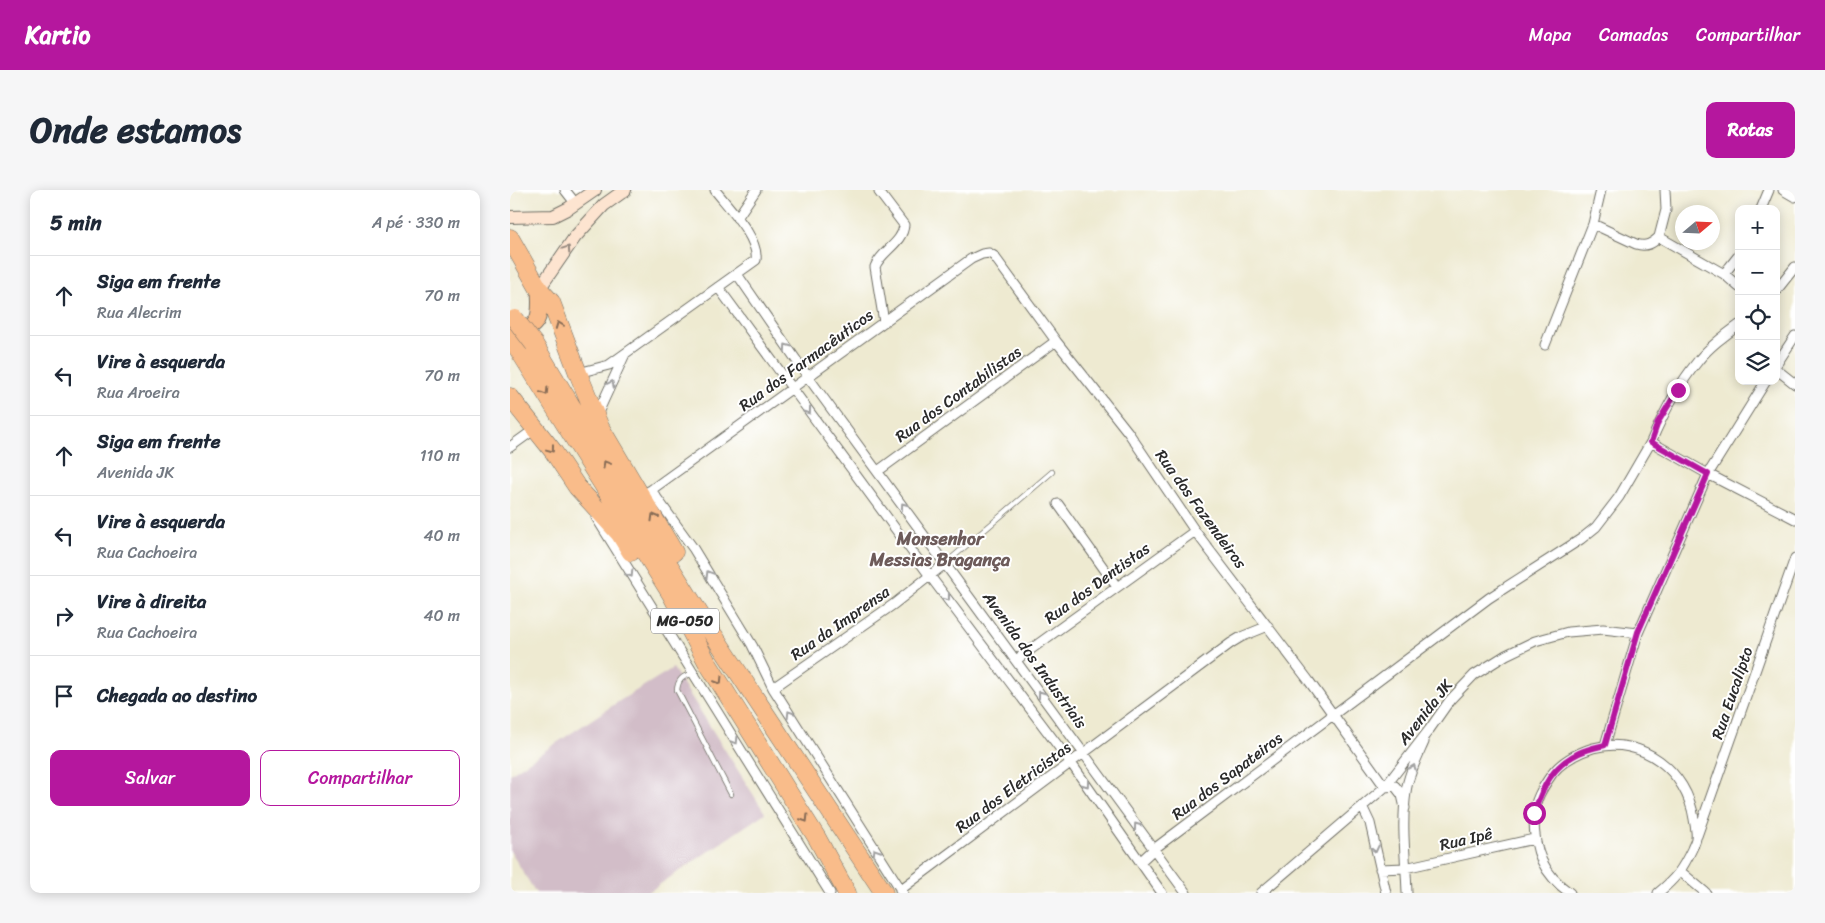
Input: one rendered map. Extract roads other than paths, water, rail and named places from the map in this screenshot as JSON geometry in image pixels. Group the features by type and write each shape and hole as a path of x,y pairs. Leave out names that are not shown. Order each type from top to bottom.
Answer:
{"highway":[{"path":"510,238 539,289 551,302 596,417 646,492 793,756"},
{"name":"MG-050","path":"516,332 666,586 707,662 816,838 846,893"},
{"name":"MG-050","path":"516,332 622,490 696,608 793,756 896,892"},
{"path":"510,397 553,451 577,488 620,534 667,607 707,662"}],"main road":[{"path":"510,217 553,216 576,204 595,190"},
{"path":"516,332 524,331 533,325 540,314 539,289 575,237 604,205 625,190"}],"street":[{"path":"565,190 576,204"},
{"path":"578,374 609,365 626,351 756,260 757,251 753,241 715,190"},
{"path":"736,218 756,190"},
{"path":"1545,345 1593,224 1601,190"},
{"path":"1593,224 1643,246 1654,242 1659,237 1666,210 1665,190"},
{"path":"1763,205 1769,190"},
{"path":"1783,190 1795,197"},
{"path":"878,192 904,225 904,230 878,259 875,268 884,322"},
{"path":"1659,237 1724,274 1735,284"},
{"name":"Rua dos Farmacêuticos","path":"646,492 971,259 989,253"},
{"name":"Rua dos Fazendeiros","path":"989,253 994,256 1056,341 1128,432 1194,531 1268,626 1384,787"},
{"path":"1724,274 1735,260"},
{"path":"1780,286 1795,267"},
{"name":"Avenida dos Industriais","path":"737,274 808,377 1186,893"},
{"name":"Avenida dos Industriais","path":"718,287 930,576 1071,763 1162,893"},
{"name":"Rua dos Sapateiros","path":"1140,862 1154,849 1489,598 1581,539 1596,527 1619,497 1651,442 1658,422 1698,361 1735,328"},
{"path":"1780,360 1795,336"},
{"name":"Rua dos Contabilistas","path":"878,471 1056,341"},
{"path":"596,417 626,351"},
{"path":"1780,371 1795,384"},
{"path":"1605,745 1638,632 1708,474 1764,385"},
{"path":"510,447 535,429"},
{"path":"1651,442 1708,474 1795,518"},
{"path":"577,488 830,893"},
{"path":"646,492 693,548 752,645 773,688 896,892"},
{"path":"1058,504 1117,587"},
{"name":"Rua dos Dentistas","path":"1016,660 1194,531"},
{"name":"Rua Eucalipto","path":"1680,872 1696,838 1795,558"},
{"name":"Rua da Imprensa","path":"773,688 886,609 946,563"},
{"name":"Rua dos Eletricistas","path":"896,892 1231,643 1268,626"},
{"name":"Avenida JK","path":"1261,893 1384,787 1450,700 1474,675 1506,655 1534,641 1577,631 1603,629 1638,632"},
{"path":"1408,893 1405,868 1406,792 1411,771 1429,730"},
{"path":"1570,893 1558,885 1542,864 1534,839 1534,813 1542,788 1547,781 1558,767 1580,752 1605,745 1629,746 1652,755 1671,770 1685,789 1693,812 1696,838"},
{"path":"1384,787 1395,786 1399,789 1405,808"},
{"path":"1362,806 1370,823 1386,893"},
{"name":"Rua Ipê","path":"1380,869 1405,868 1534,839"},
{"path":"1658,893 1680,872 1706,893"},
{"path":"1407,880 1413,893"}],"lane":[{"path":"946,563 1052,472"},
{"path":"692,674 683,677 678,682 677,690 731,794"}],"district":[{"name":"Monsenhor Messias Bragança","path":"940,549"}]}
